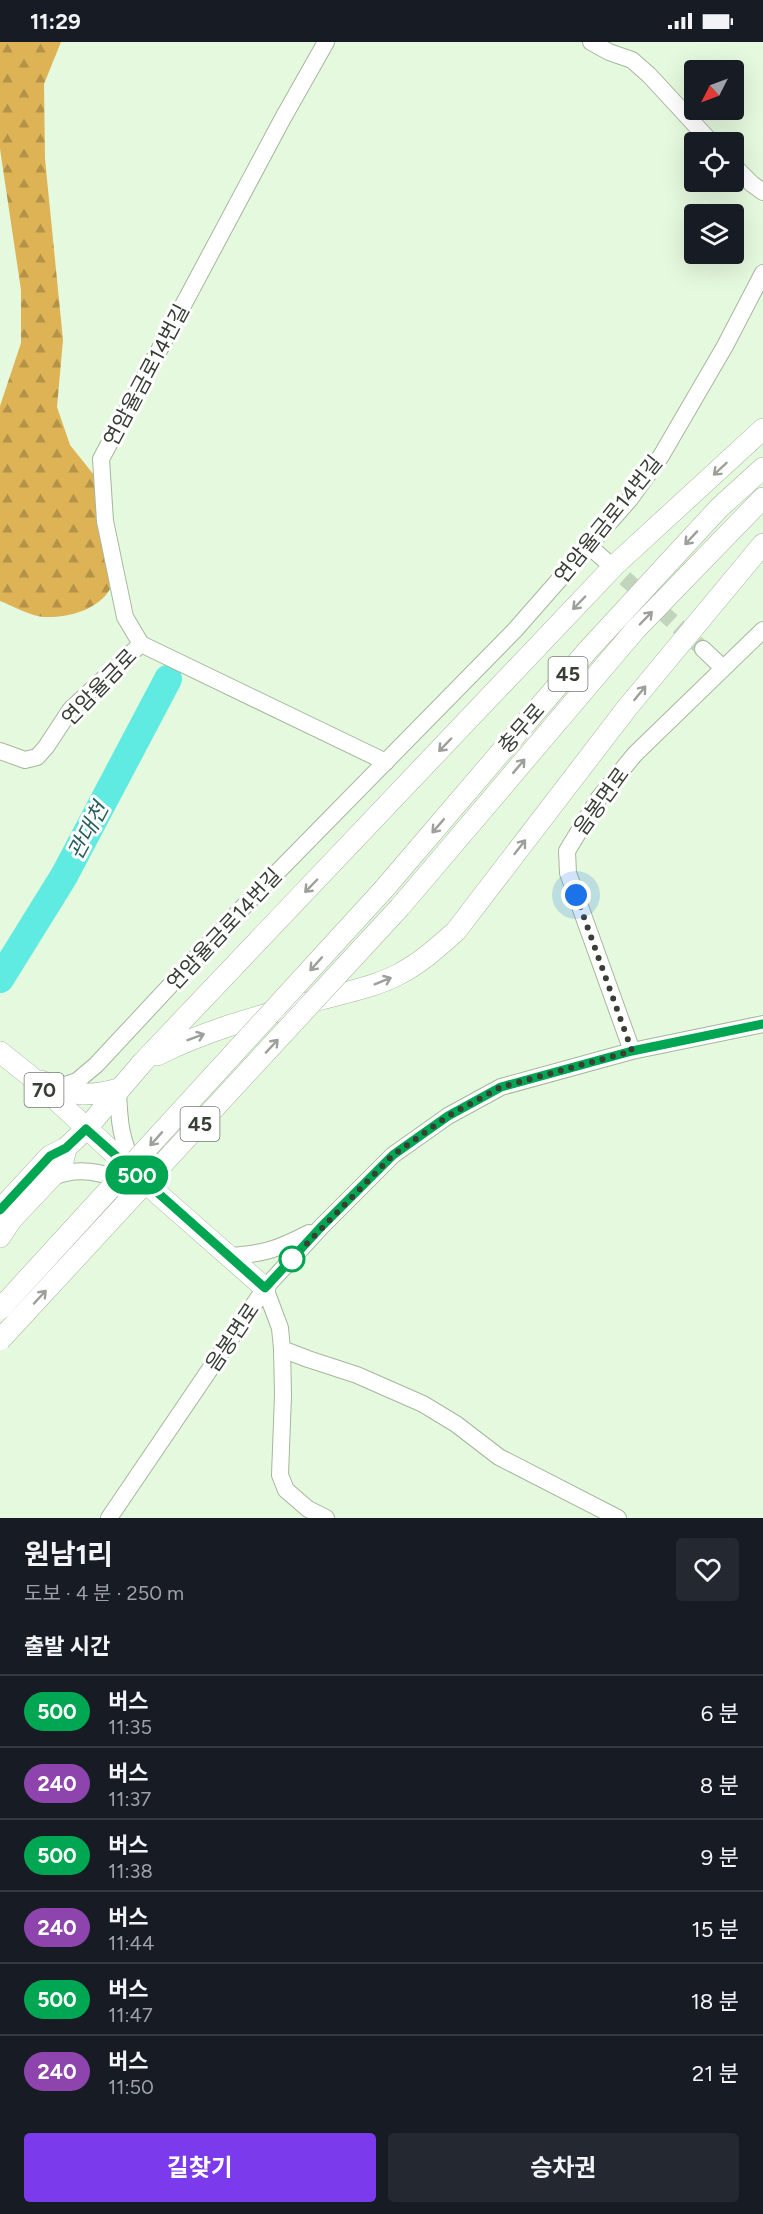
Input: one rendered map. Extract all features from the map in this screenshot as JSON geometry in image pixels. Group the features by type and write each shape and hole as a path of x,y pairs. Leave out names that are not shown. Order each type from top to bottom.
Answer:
{"main road":[{"path":"0,1210 50,1156 66,1148 86,1129 143,1062 615,565 763,429"},
{"name":"충무로","path":"0,1309 384,890 588,650 719,508 763,468"},
{"name":"충무로","path":"0,1340 400,907 636,629 763,498"},
{"path":"143,1062 220,1028 376,984 402,973 427,956 456,931 627,708 763,543"},
{"name":"70","path":"0,1052 265,1288"},
{"path":"29,1076 75,1095 96,1095 118,1089"},
{"path":"0,1237 12,1219 62,1166 66,1148"}],"street":[{"name":"연암율금로14번길","path":"141,644 125,617 105,520 101,459 326,42"},
{"path":"591,42 609,52 632,60 702,132"},
{"path":"744,176 763,192"},
{"name":"연암율금로14번길","path":"56,1088 77,1081 96,1065 247,903 515,630 589,546 630,498 661,456 725,346 763,273"},
{"path":"589,546 607,562"},
{"name":"음봉면로","path":"632,1051 568,873 567,851 599,798 635,754 763,630"},
{"name":"연암율금로","path":"0,751 25,760 37,757 71,709 141,644"},
{"path":"141,644 386,762"},
{"path":"703,649 723,668"},
{"name":"음봉면로","path":"109,1518 265,1288 321,1227 393,1155 448,1116 501,1087 632,1051 761,1028"},
{"path":"118,1089 119,1126 123,1142 138,1176"},
{"path":"50,1178 74,1171 97,1172 156,1193"},
{"path":"229,1256 268,1252 321,1227"},
{"path":"265,1288 280,1328 282,1349 280,1474 286,1490 308,1509 326,1518"},
{"path":"282,1349 357,1375 423,1404 456,1424 499,1457 618,1518"}],"green space":[{"path":"0,42 61,42 44,84 45,159 63,340 57,407 70,445 94,475 110,589 105,596 90,607 63,616 39,616 0,601 0,406 21,343 21,290 0,149"}],"waterway":[{"name":"관대천","path":"0,979 64,876 168,679"}],"tunnel":[{"path":"607,562 703,649"}],"bus line":[{"name":"500","path":"0,1210 50,1156 66,1148 86,1129 265,1288 321,1227 393,1155 448,1116 501,1087 632,1051 763,1024"}],"route":[{"path":"292,1259 393,1155 448,1116 501,1087 632,1051 576,895"}]}
